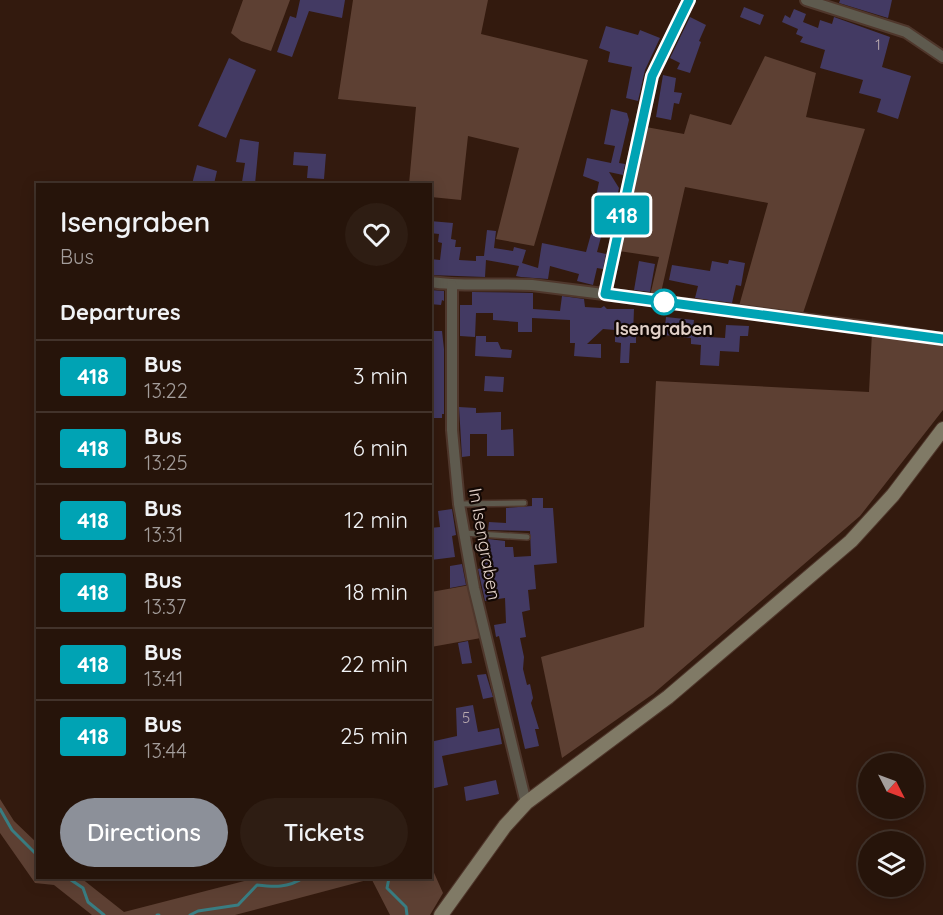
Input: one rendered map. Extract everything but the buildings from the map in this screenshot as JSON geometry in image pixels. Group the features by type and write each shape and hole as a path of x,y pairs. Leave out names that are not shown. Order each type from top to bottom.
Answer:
{"main road":[{"path":"441,915 499,835 526,803 668,697 851,541 894,495 943,429"}],"street":[{"path":"605,294 652,76 688,0"},
{"path":"806,0 906,32 943,57"},
{"path":"432,282 452,285 510,284 605,294 943,339"},
{"name":"In Isengraben","path":"452,285 452,430 459,504 474,588 526,803"}],"lane":[{"path":"459,504 524,503"},
{"path":"464,534 526,537"}],"shaded area":[{"path":"243,0 290,0 271,51 241,41 231,33"},
{"path":"353,0 488,0 481,34 588,60 534,246 496,239 519,148 468,136 461,200 432,197 432,183 409,183 416,107 338,99"},
{"path":"765,56 816,73 806,117 865,129 802,316 739,306 768,203 685,187 660,297 650,296 659,257 619,251 646,127 684,134 690,114 731,125"},
{"path":"872,332 943,345 943,410 860,516 653,694 562,758 541,657 644,627 656,381 869,392"},
{"path":"470,585 481,638 432,647 432,592"},
{"path":"0,799 14,821 36,842 36,879 82,879 124,912 252,879 367,880 235,915 92,915 54,885 35,883 0,833"},
{"path":"432,868 443,893 430,915 390,915 372,879 432,879"}],"waterway":[{"path":"0,809 12,830 36,854"},
{"path":"70,879 83,888 88,902 104,915"},
{"path":"190,915 198,911 238,905 257,885 281,886 301,879"},
{"path":"389,879 387,888 406,907 407,915"}],"bus line":[{"name":"418","path":"689,0 652,76 605,294 943,339"}],"place":[{"name":"Isengraben","path":"664,302"}]}
